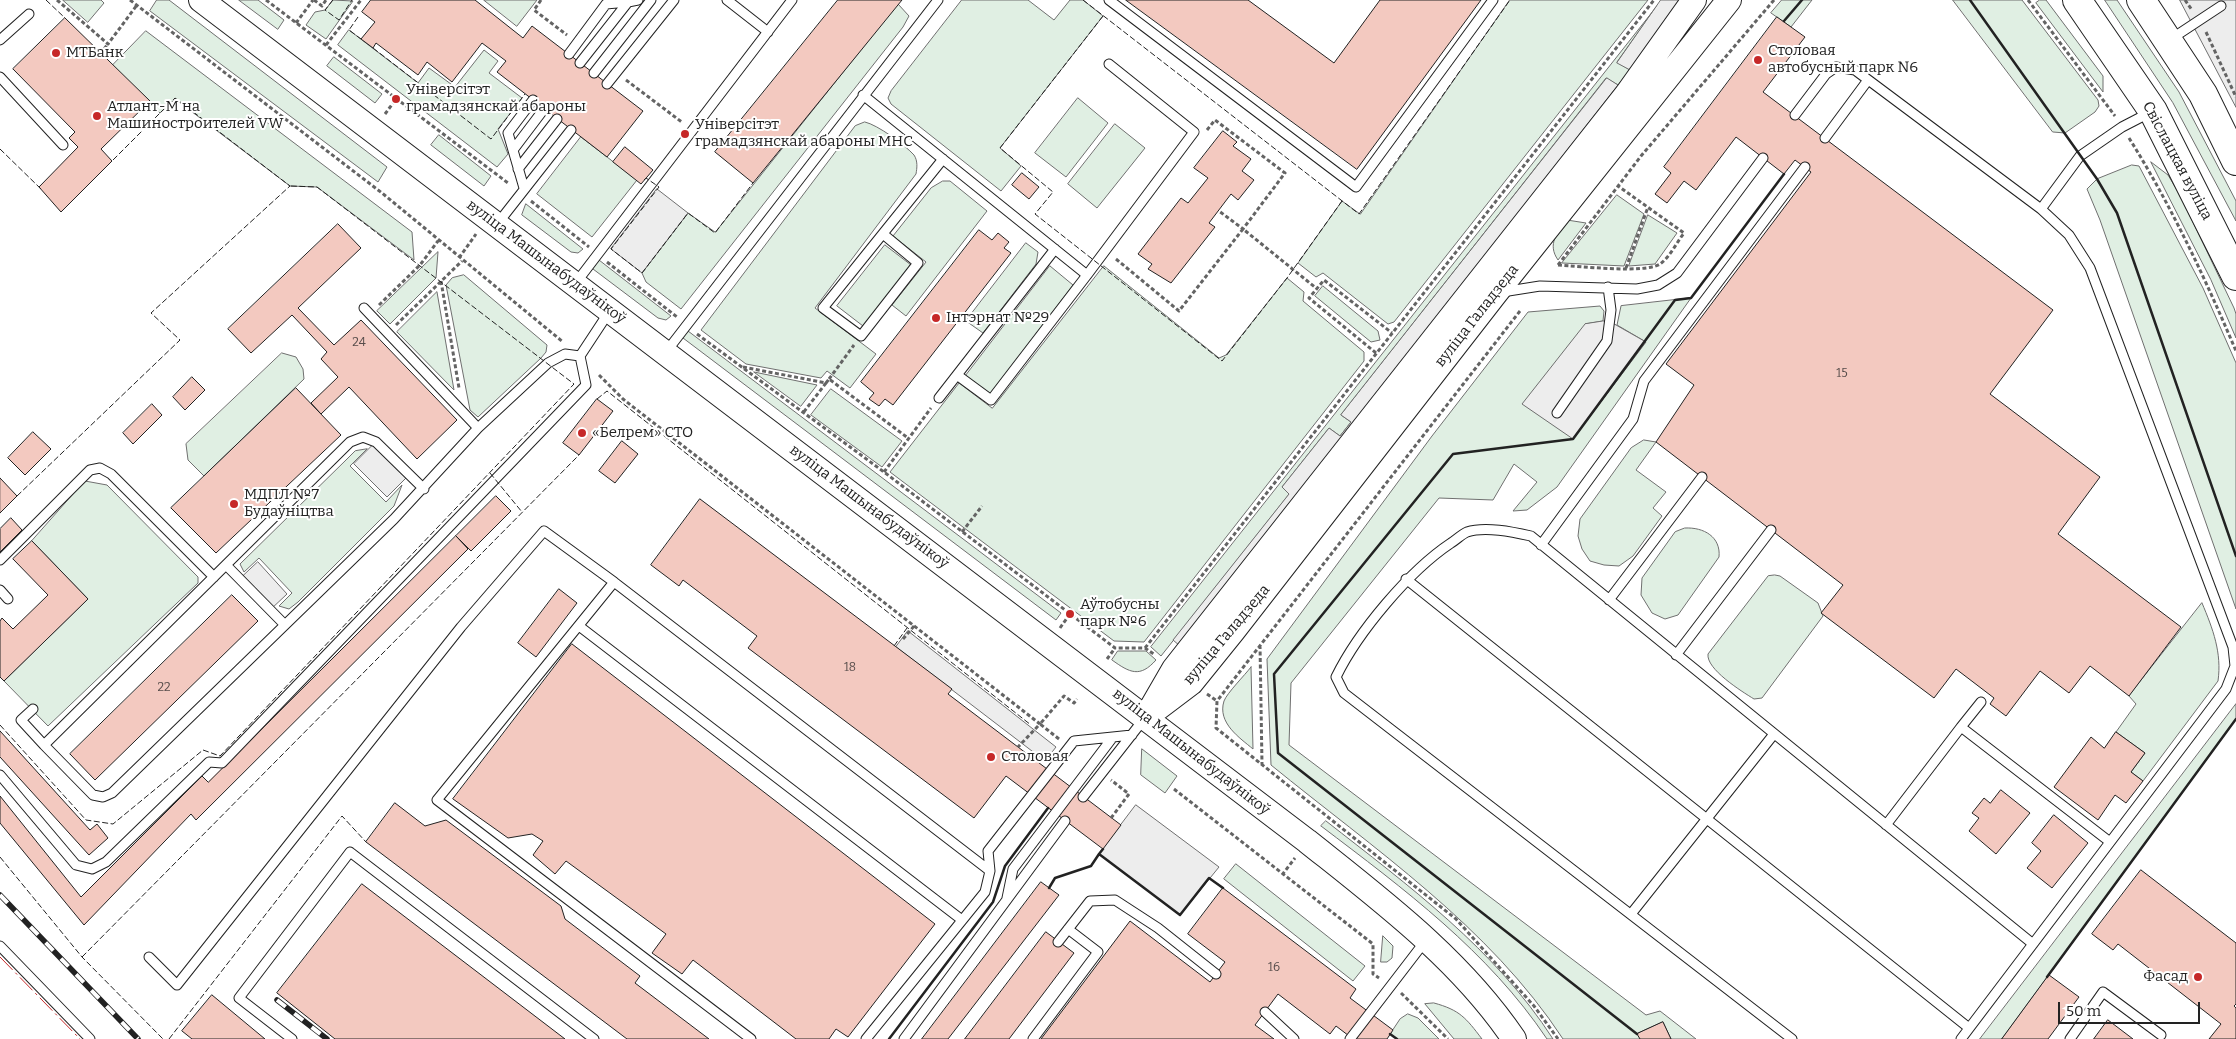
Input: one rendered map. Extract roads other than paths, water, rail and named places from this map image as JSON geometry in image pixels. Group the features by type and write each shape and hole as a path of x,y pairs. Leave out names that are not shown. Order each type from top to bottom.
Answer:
{"main road":[{"name":"вуліца Машынабудаўнікоў","path":"201,0 666,352 1139,726 1307,841 1405,919 1481,999 1514,1039"},
{"name":"вуліца Галадзеда","path":"1139,726 1174,669 1627,94 1694,0"},
{"name":"вуліца Галадзеда","path":"1139,726 1191,683 1494,294 1729,0"},
{"name":"Свіслацкая вуліца","path":"2077,0 2153,111 2236,276"},
{"path":"2141,0 2203,94 2236,161"}],"lane":[{"path":"569,54 606,4 638,0"},
{"path":"594,73 651,0"},
{"path":"607,84 674,0"},
{"path":"727,0 768,32"},
{"path":"575,284 792,0"},
{"path":"666,352 938,0"},
{"path":"1109,0 1356,187 1493,0"},
{"path":"580,62 628,2"},
{"path":"2169,40 2201,22 2221,6"},
{"path":"0,40 28,14"},
{"path":"957,375 991,400 1194,132 1109,64"},
{"path":"1795,116 1826,74 1836,67 1855,70 2041,209 2069,235 2090,268 2233,647 2235,666 2226,689 1961,1039"},
{"path":"0,77 63,145"},
{"path":"1825,138 1868,80"},
{"path":"863,95 1087,275"},
{"path":"522,191 508,133 533,100"},
{"path":"513,150 544,109"},
{"path":"2041,209 2080,156 2122,127 2153,111"},
{"path":"518,169 557,119"},
{"path":"496,225 571,130"},
{"path":"1494,294 1540,286 1638,289 1658,285 1677,273 1763,158"},
{"path":"883,234 918,263 861,336 823,308 943,159"},
{"path":"1541,545 1633,419 1644,381 1805,167"},
{"path":"939,398 1055,249"},
{"path":"1557,413 1607,341 1611,310 1608,287"},
{"path":"0,775 76,865 92,869 106,862 209,762 222,763 580,392 586,385 580,356 610,310"},
{"path":"366,311 478,428"},
{"path":"33,709 21,720 44,745 93,795 103,797 112,793 424,489 478,428 548,363 565,354 580,356"},
{"path":"44,745 350,442 363,437 376,442 424,489"},
{"path":"0,560 90,470 100,468 111,474 214,577"},
{"path":"1609,600 1702,477"},
{"path":"1792,1039 1344,693 1336,677 1345,658 1406,579 1467,532 1504,530 1531,536 2033,944"},
{"path":"1676,655 1771,530"},
{"path":"149,958 177,985 462,627 544,531 614,582 990,871"},
{"path":"226,566 285,625"},
{"path":"1406,579 1969,1028"},
{"path":"614,582 437,800 751,1039"},
{"path":"0,590 8,599"},
{"path":"579,626 962,920"},
{"path":"1886,825 1981,702"},
{"path":"866,1039 985,892 990,871 988,851 1074,742 1113,737 1139,726"},
{"path":"1083,797 1139,726"},
{"path":"1961,727 2110,842"},
{"path":"1631,914 1774,734"},
{"path":"1006,901 1013,869 1113,737"},
{"path":"904,1039 1065,821"},
{"path":"292,1039 239,998 350,852 594,1039"},
{"path":"1058,942 1090,901 1115,900 1158,928 1216,974"},
{"path":"1032,1039 1098,952 1068,929"},
{"path":"1350,1039 1426,940"},
{"path":"0,946 90,1039"},
{"path":"2070,1039 2103,992 2161,1035"},
{"path":"1265,1012 1294,1039"}],"railway":[{"path":"0,895 138,1039"},
{"path":"277,1000 327,1039"}],"place":[{"name":"МТБанк","path":"56,53"},
{"name":"Столовая автобусный парк N6","path":"1758,60"},
{"name":"Універсітэт грамадзянскай абароны","path":"396,99"},
{"name":"Атлант-М на Машиностроителей VW","path":"97,116"},
{"name":"Універсітэт грамадзянскай абароны МНС","path":"685,134"},
{"name":"Інтэрнат №29","path":"936,318"},
{"name":"«Белрем» СТО","path":"582,433"},
{"name":"МДПЛ №7 Будаўніцтва","path":"234,504"},
{"name":"Аўтобусны парк №6","path":"1070,614"},
{"name":"Столовая","path":"991,757"},
{"name":"Фасад","path":"2198,977"}]}
